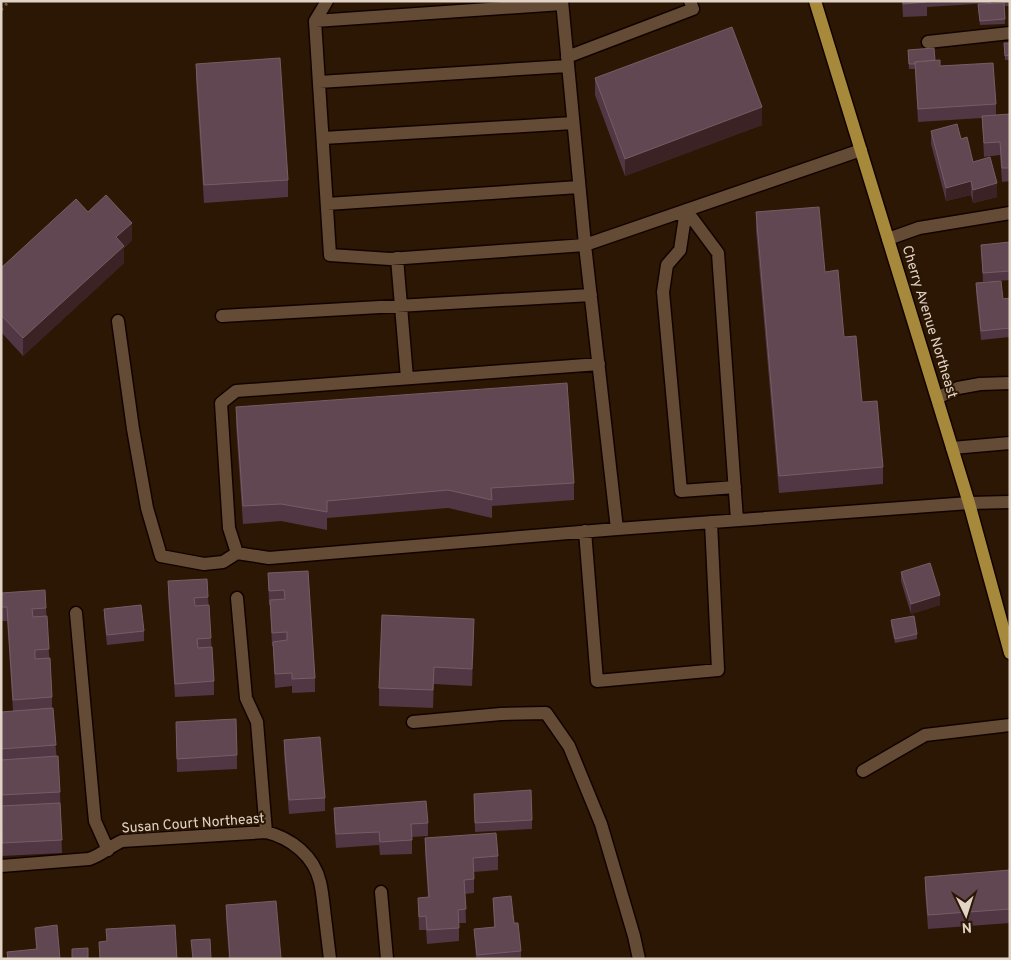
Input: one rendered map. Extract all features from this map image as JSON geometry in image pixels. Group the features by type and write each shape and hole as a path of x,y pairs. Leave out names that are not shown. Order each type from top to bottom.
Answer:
{"main road":[{"name":"Cherry Avenue Northeast","path":"815,1 969,503 1010,654"}],"street":[{"path":"327,1 315,21 330,254 396,258 584,245 861,150"},
{"path":"319,82 568,62 693,10 690,1"},
{"path":"315,21 562,2 584,245 617,529"},
{"path":"928,42 1010,33"},
{"path":"323,138 573,123"},
{"path":"327,204 579,188"},
{"path":"686,210 718,253 737,520"},
{"path":"686,210 680,250 667,265 663,292 680,491 735,487"},
{"path":"888,239 919,228 1010,214"},
{"path":"396,258 407,378"},
{"path":"222,316 591,295"},
{"path":"118,321 133,429 147,508 161,556 204,564 224,562 238,553 269,558 617,529 969,503 1010,502"},
{"path":"238,553 229,528 221,403 236,391 599,364"},
{"path":"937,398 958,388 980,384 1010,383"},
{"path":"952,448 1010,443"},
{"path":"585,532 597,681 718,670 711,522"},
{"path":"237,598 246,698 257,722 266,832"},
{"path":"76,613 94,811 108,850"},
{"path":"413,722 501,714 546,713 569,746 601,824 639,959"},
{"path":"863,771 925,735 1010,725"},
{"name":"Susan Court Northeast","path":"1,866 82,860 96,857 114,844 122,841 266,832 278,835 303,850 315,867 320,882 330,959"},
{"path":"381,892 387,959"}],"path":[{"path":"1,10 9,1"}],"building":[{"path":"903,1 927,1 927,2 903,4"},
{"path":"1004,3 1005,19 980,21 978,4"},
{"path":"732,27 762,107 625,159 595,78"},
{"path":"1004,43 1010,43 1010,55 1005,56"},
{"path":"934,48 935,60 909,64 908,50"},
{"path":"280,58 288,180 204,185 196,64"},
{"path":"940,60 940,66 993,63 996,104 918,109 915,62"},
{"path":"1010,114 1010,168 1002,168 1000,142 984,143 982,116"},
{"path":"957,124 961,139 967,137 973,162 990,157 997,183 973,190 971,181 946,188 931,131"},
{"path":"106,195 132,223 116,237 124,246 23,338 1,315 1,268 76,199 88,212"},
{"path":"819,207 825,272 838,270 844,337 856,336 862,402 877,401 883,467 779,476 756,212"},
{"path":"1010,242 1010,271 983,273 981,245"},
{"path":"1001,281 1003,299 1010,298 1010,328 981,331 976,283"},
{"path":"567,383 574,483 491,488 492,500 448,490 327,501 327,512 281,504 243,506 236,407"},
{"path":"930,563 940,595 911,604 901,572"},
{"path":"308,571 315,678 292,679 292,673 275,674 273,642 287,640 287,632 272,633 270,600 285,599 284,590 269,591 268,573"},
{"path":"207,579 208,597 194,598 195,606 209,605 211,638 197,639 198,648 212,647 214,681 175,684 168,581"},
{"path":"45,590 46,608 32,609 33,617 47,616 49,649 35,650 35,659 50,658 52,697 13,700 7,607 1,607 1,593"},
{"path":"141,605 144,631 107,635 104,609"},
{"path":"382,615 474,619 472,669 434,667 433,690 379,688"},
{"path":"914,616 917,634 895,639 891,620"},
{"path":"53,708 56,745 1,749 1,712"},
{"path":"236,719 237,755 177,759 176,722"},
{"path":"320,737 325,798 289,800 284,740"},
{"path":"58,756 60,792 1,795 1,760"},
{"path":"531,790 532,820 475,823 474,794"},
{"path":"426,801 428,823 411,824 412,840 380,842 379,832 336,834 334,808"},
{"path":"60,803 62,840 2,843 1,806"},
{"path":"496,833 498,856 473,858 474,879 464,880 466,909 458,910 459,928 427,930 426,916 419,917 418,898 429,897 425,838"},
{"path":"1010,870 1010,909 928,915 925,877"},
{"path":"511,896 514,923 518,923 521,951 477,955 474,929 495,927 493,898"},
{"path":"276,901 281,958 230,959 226,905"},
{"path":"57,925 60,959 8,959 7,952 37,949 35,928"},
{"path":"175,925 177,959 100,959 99,942 107,941 106,929"},
{"path":"210,939 211,959 193,959 191,940"},
{"path":"88,948 88,959 72,959 72,949"}]}
